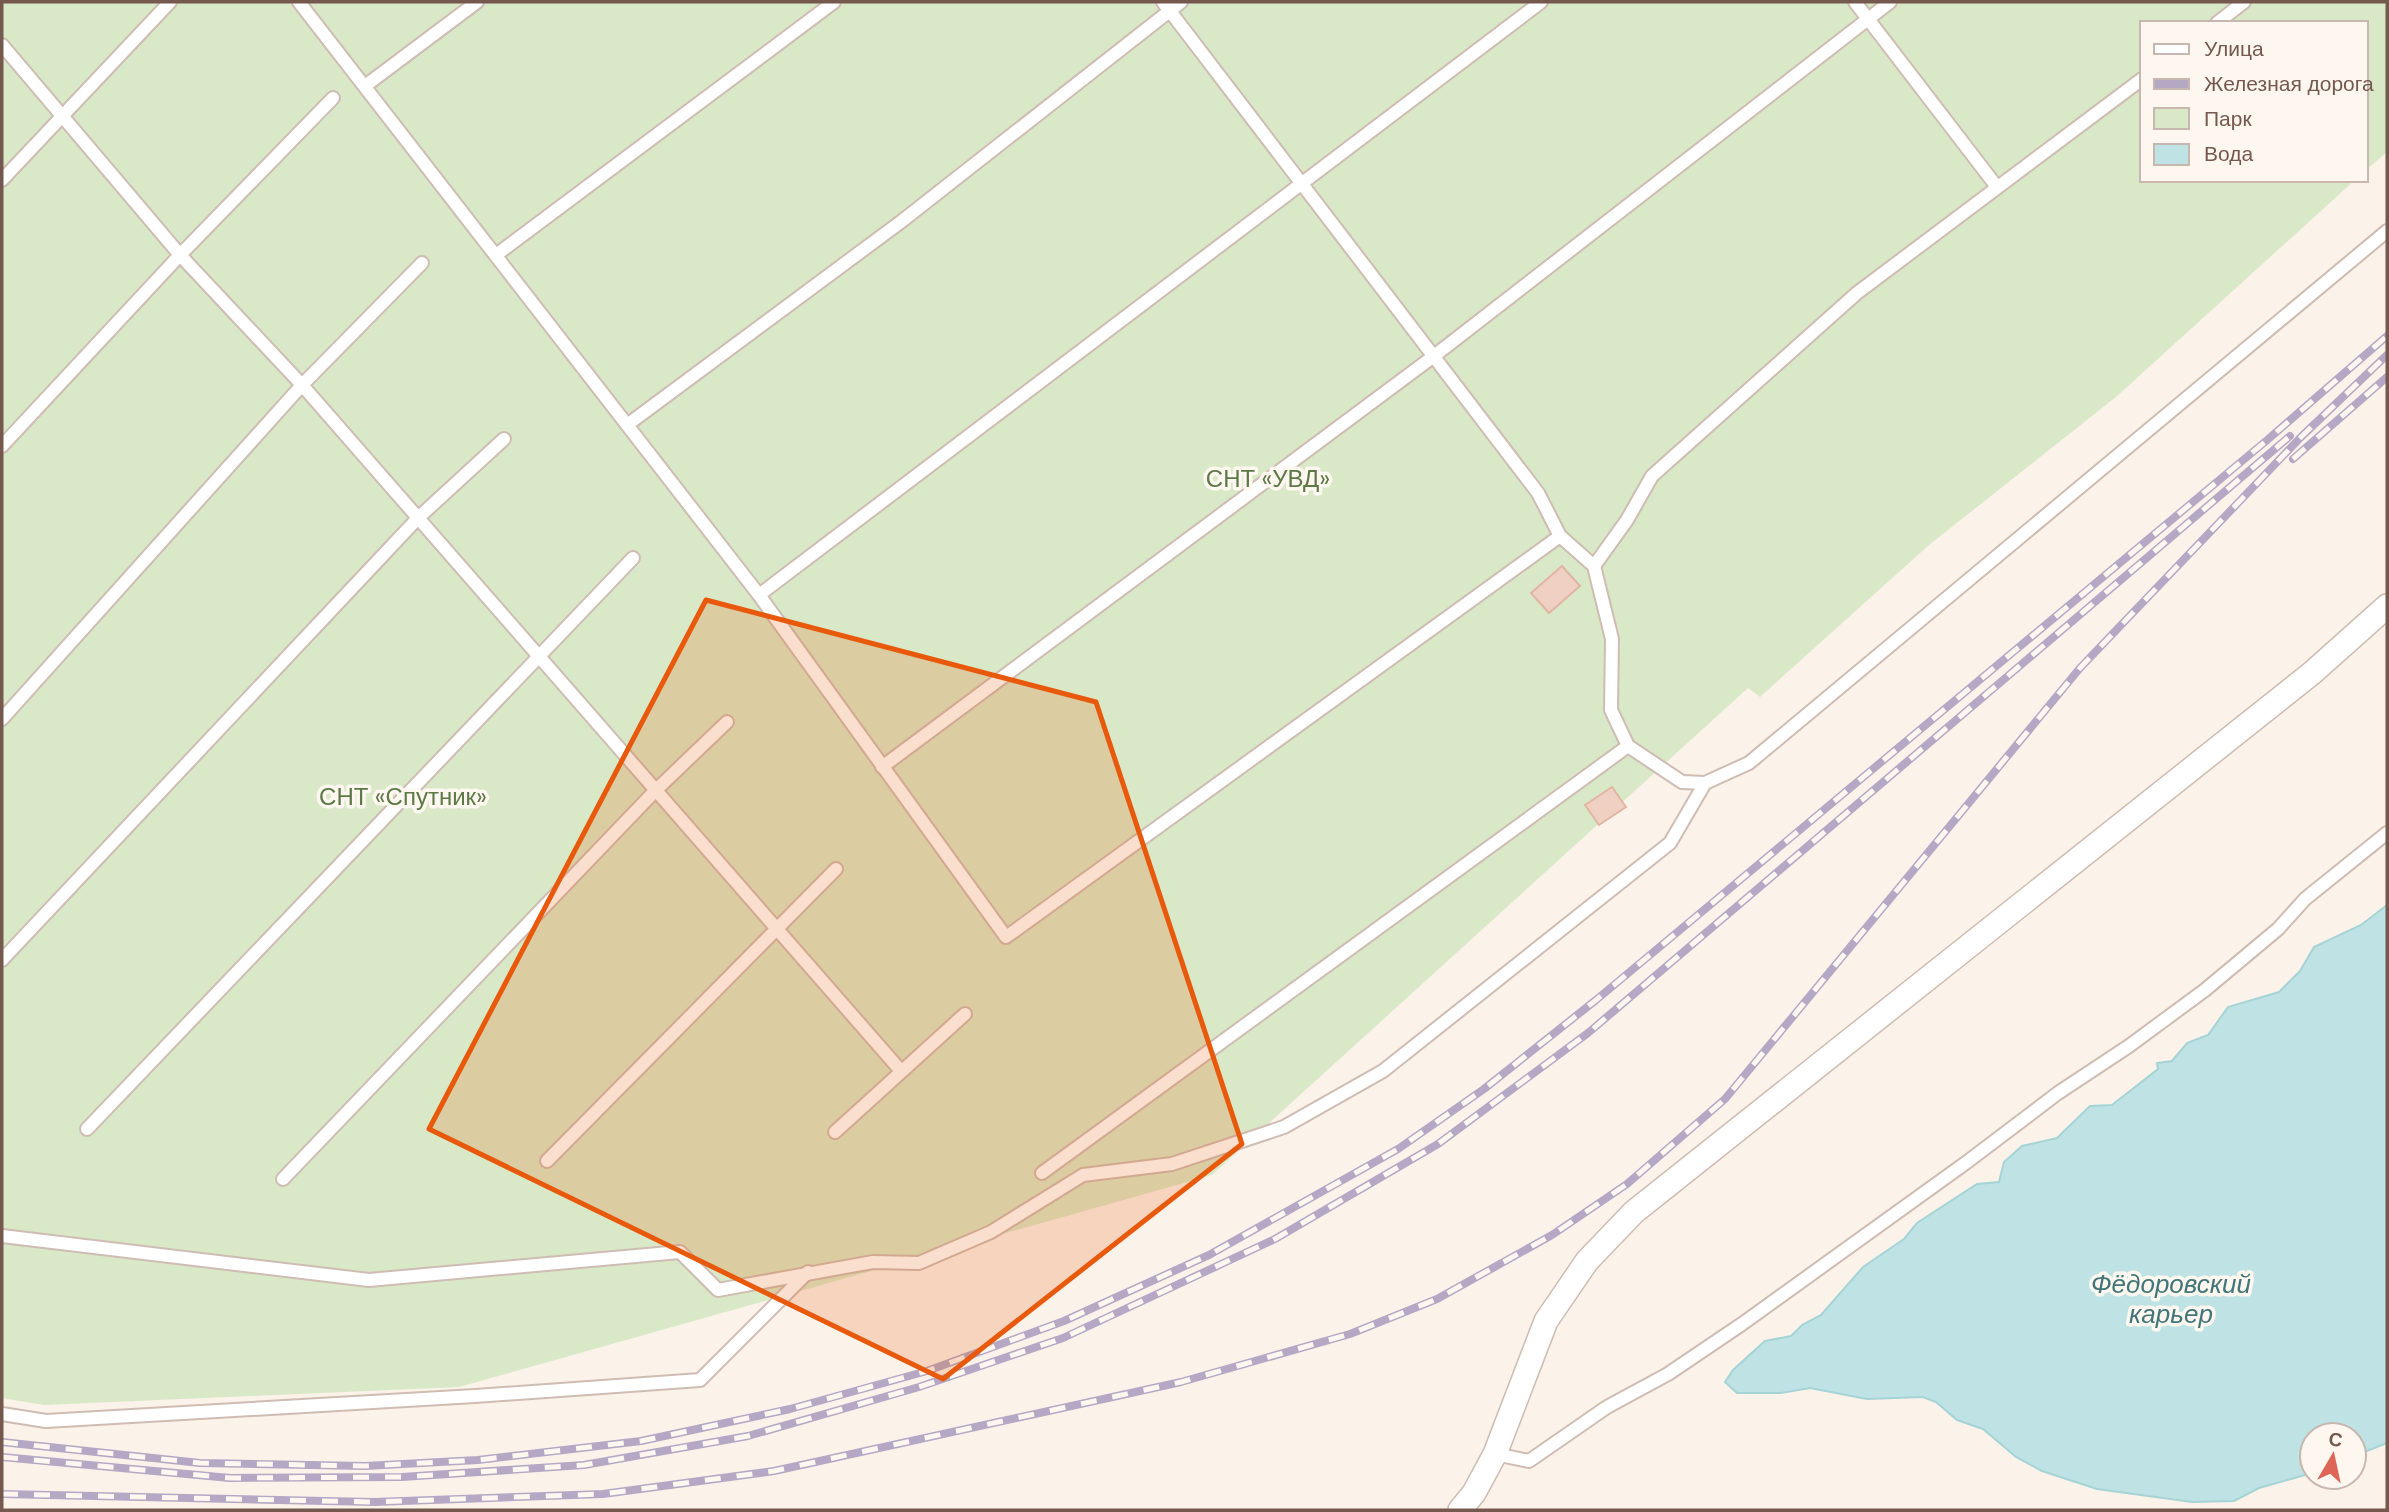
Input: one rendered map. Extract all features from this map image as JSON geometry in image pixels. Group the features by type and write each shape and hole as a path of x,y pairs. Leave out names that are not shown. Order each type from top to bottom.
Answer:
{"street":[{"path":"1460,1510 1474,1493 1495,1454 1546,1321 1587,1261 1633,1212 2312,673 2387,606"}],"lane":[{"path":"2,180 170,2"},
{"path":"299,2 759,595 1006,937 1560,536"},
{"path":"365,86 477,2"},
{"path":"496,256 834,2"},
{"path":"627,425 902,221 1167,6 1181,2"},
{"path":"759,595 1541,2"},
{"path":"1855,2 1997,187"},
{"path":"882,767 1434,356 1890,2"},
{"path":"2220,21 2244,2"},
{"path":"1167,6 1538,493 1560,536 1594,566 1612,639 1611,710 1628,746 1682,782 1705,783 1749,763 2387,231"},
{"path":"2,45 180,255 302,385 901,1071"},
{"path":"1594,566 1627,520 1652,476 1857,293 2140,80"},
{"path":"2,446 180,255 333,98"},
{"path":"2,719 302,385 422,263"},
{"path":"2,960 418,519 504,439"},
{"path":"87,1129 633,558"},
{"path":"283,1179 655,791 727,722"},
{"path":"1042,1173 1628,746"},
{"path":"2,1236 369,1280 680,1252 718,1290 873,1262 919,1263 991,1231 1083,1175 1172,1164 1284,1127 1383,1071 1670,843 1705,783"},
{"path":"1495,1454 1529,1461 1607,1407 1668,1374 1742,1324 2058,1093 2129,1046 2205,990 2278,929 2305,899 2387,833"},
{"path":"547,1161 836,869"},
{"path":"835,1132 965,1014"},
{"path":"2,1414 46,1420 475,1396 700,1380 808,1272"}],"highlighted area":[{"path":"706,600 1096,702 1242,1144 943,1379 429,1129"}],"green space":[{"name":"СНТ «УВД»","path":"2,2 2387,2 2387,152 2368,168 2368,21 2140,21 2140,182 2353,182 2116,397 1929,545 1760,697 1748,688 1212,1175 459,1387 44,1405 2,1398"}],"water":[{"name":"Фёдоровский карьер","path":"2387,905 2387,1443 2368,1450 2368,1421 2298,1421 2298,1477 2259,1488 2234,1501 2192,1502 2097,1489 2042,1471 2016,1457 1983,1429 1957,1420 1936,1402 1923,1397 1867,1399 1810,1388 1781,1393 1737,1393 1725,1382 1733,1370 1765,1341 1791,1336 1802,1325 1821,1315 1863,1267 1904,1239 1917,1223 1977,1184 1999,1182 2004,1162 2022,1146 2057,1138 2090,1106 2112,1105 2158,1069 2157,1063 2172,1061 2187,1043 2208,1035 2228,1007 2279,992 2300,971 2314,947 2361,925"}],"building":[{"path":"1562,566 1580,586 1549,613 1531,593"},
{"path":"1612,787 1626,807 1599,825 1585,805"}],"railway":[{"path":"2,1442 200,1463 365,1466 478,1460 641,1441 790,1409 927,1371 1064,1321 1209,1255 1398,1149 1484,1089 1596,1000 2266,441 2387,336"},
{"path":"2,1494 374,1502 603,1494 774,1471 1181,1382 1350,1334 1437,1299 1552,1235 1627,1184 1725,1099 2080,668 2301,437 2387,355"},
{"path":"2293,459 2387,377"},
{"path":"2,1457 230,1478 402,1477 584,1465 748,1436 919,1387 1063,1338 1275,1239 1438,1144 1588,1033 2290,436"}],"park label":[{"name":"СНТ «Спутник»","path":"403,797"}]}
